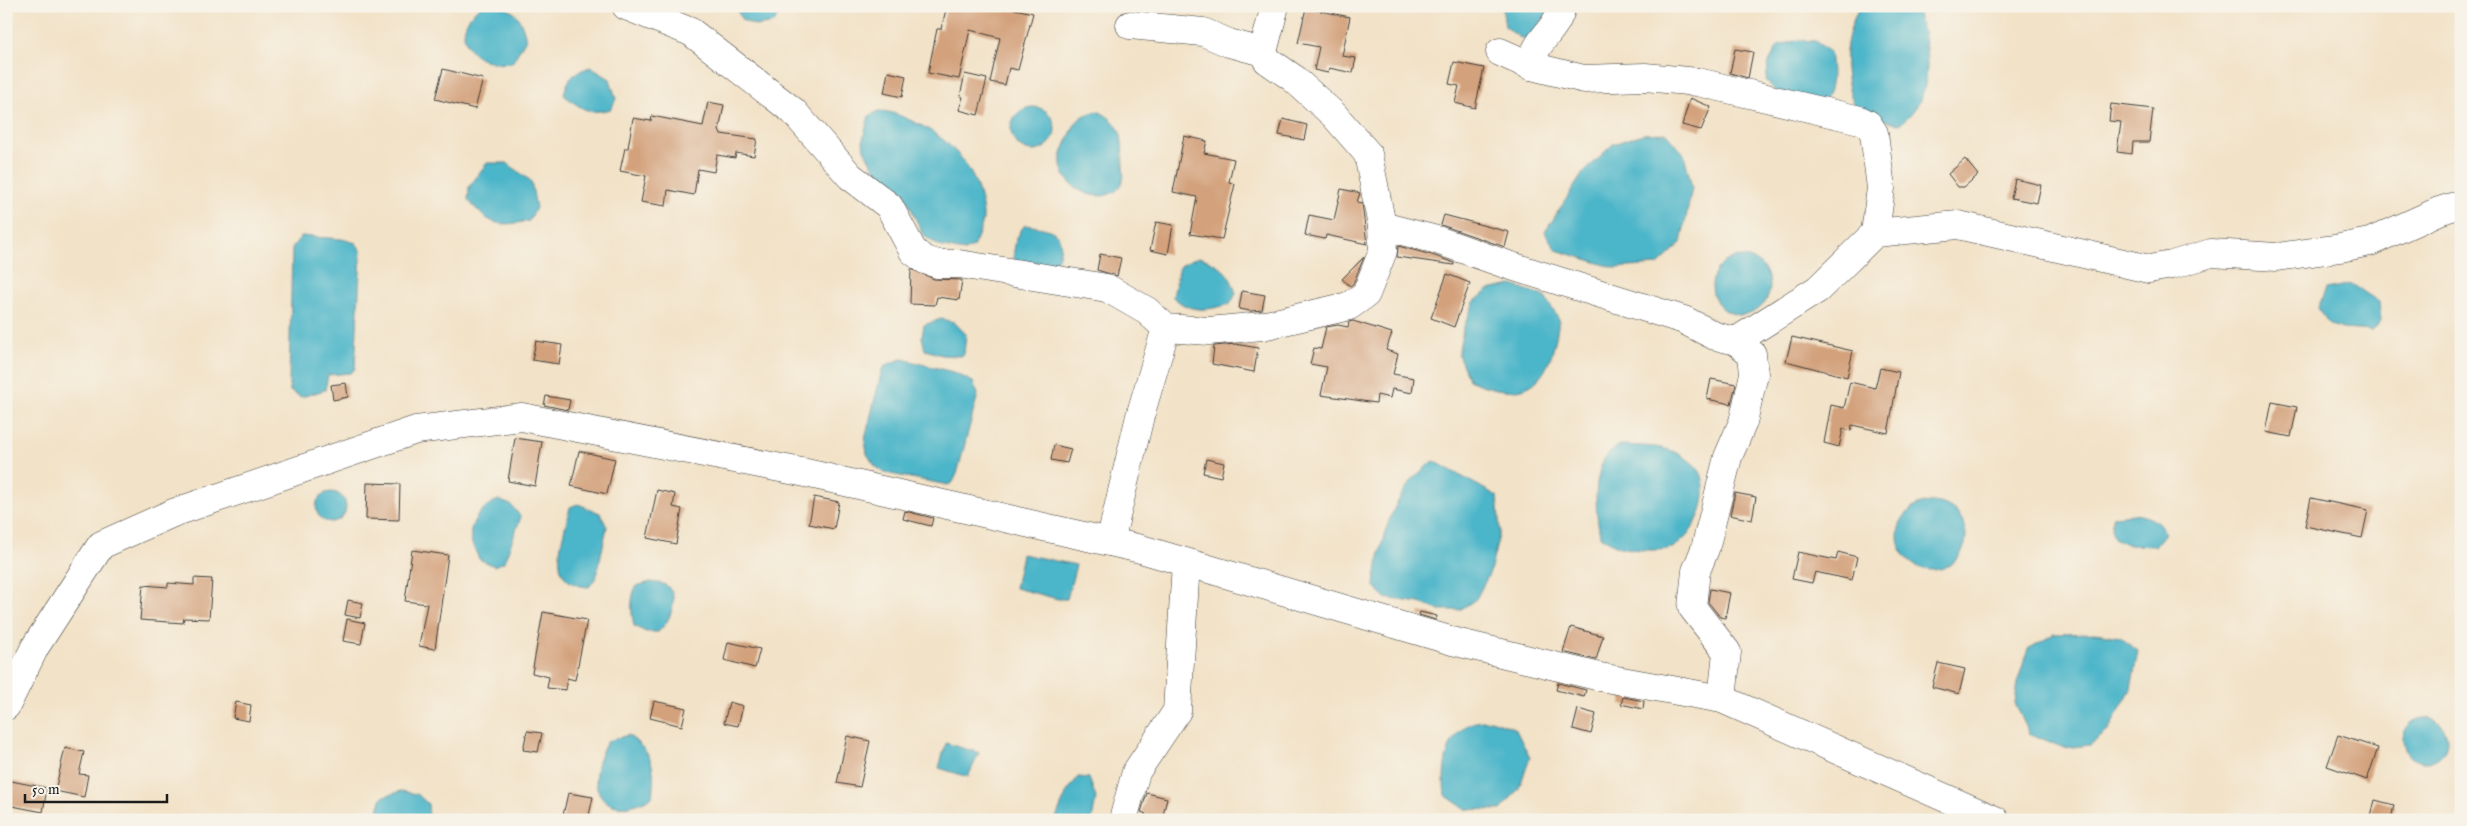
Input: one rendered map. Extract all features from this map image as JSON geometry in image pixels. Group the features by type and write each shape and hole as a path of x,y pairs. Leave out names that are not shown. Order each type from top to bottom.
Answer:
{"street":[{"path":"626,6 691,32 793,111 850,176 889,206 913,251 925,260 938,264 959,264 1106,288 1147,311 1166,328 1209,331 1262,326 1349,306 1366,294 1383,251 1382,226 1368,154 1334,115 1293,78 1267,60 1263,52 1275,6"},
{"path":"1531,66 1533,54 1559,21 1562,6"},
{"path":"1130,25 1203,32 1229,43 1263,52"},
{"path":"1500,52 1531,66 1584,79 1645,77 1698,82 1860,120 1868,124 1874,133 1881,188 1876,232"},
{"path":"1736,340 1818,289 1876,232 1958,224 2149,269 2172,265 2211,253 2277,257 2370,242 2439,211 2461,204"},
{"path":"1382,226 1437,240 1508,265 1684,320 1715,336 1736,340 1752,354 1754,374 1743,422 1728,457 1706,549 1696,571 1692,607 1727,652 1722,699"},
{"path":"1110,542 1140,416 1166,328"},
{"path":"6,706 35,647 101,545 172,513 416,430 522,417 806,473 1110,542 1456,642 1600,677 1722,699 1995,820"},
{"path":"1123,820 1136,772 1177,712 1186,563"}],"water":[{"path":"481,6 500,7 517,15 526,39 512,63 498,63 485,60 475,54 468,46 464,37 465,27 470,16"},
{"path":"735,6 782,6 774,23 756,26 742,20"},
{"path":"1502,6 1553,6 1528,40 1519,37 1505,27"},
{"path":"1860,6 1915,6 1920,21 1926,53 1927,70 1925,85 1920,100 1911,113 1899,124 1863,112 1851,97 1847,77 1846,56 1851,26"},
{"path":"1798,40 1815,41 1830,52 1831,85 1823,103 1780,97 1766,80 1769,62 1778,46"},
{"path":"590,67 610,79 616,99 611,109 603,111 586,110 564,95 567,84 572,76"},
{"path":"1037,107 1049,113 1054,120 1054,138 1049,145 1042,150 1029,151 1021,148 1014,141 1011,125 1014,117 1021,110"},
{"path":"879,111 896,114 926,128 951,146 961,157 976,183 983,214 981,226 973,247 964,251 939,246 923,235 904,193 876,171 864,150 863,139 869,116"},
{"path":"1098,111 1113,121 1120,132 1124,176 1122,183 1116,191 1107,195 1096,196 1076,188 1067,180 1062,170 1061,158 1065,145 1079,119 1087,114"},
{"path":"1666,133 1684,154 1692,188 1681,243 1658,265 1615,268 1556,250 1545,232 1583,173 1613,144 1643,134"},
{"path":"487,163 507,163 531,181 536,208 529,221 509,224 494,222 482,215 468,200 469,187"},
{"path":"1025,225 1045,228 1059,237 1060,250 1055,263 1049,270 1015,263 1016,243"},
{"path":"301,236 342,239 356,243 361,251 355,369 350,373 328,375 325,390 301,397 290,391 289,384 292,248"},
{"path":"1199,257 1213,262 1231,280 1236,294 1230,304 1200,309 1186,306 1173,297 1179,267"},
{"path":"1741,257 1752,259 1765,270 1770,286 1768,297 1757,310 1741,315 1730,313 1717,302 1712,286 1714,275 1725,262"},
{"path":"2352,284 2379,302 2381,321 2372,331 2343,329 2330,325 2318,308 2326,289"},
{"path":"1512,285 1544,296 1559,319 1555,340 1544,372 1535,382 1523,389 1491,388 1469,380 1458,354 1463,329 1474,302 1488,290"},
{"path":"941,319 954,322 966,334 964,354 961,356 942,355 925,350 922,337 924,325"},
{"path":"902,359 953,372 973,382 978,394 957,474 953,482 948,485 885,473 875,466 867,454 865,439 882,370 886,365"},
{"path":"1620,445 1649,446 1671,450 1688,460 1700,472 1704,486 1704,496 1699,516 1688,534 1674,547 1656,550 1626,548 1600,536 1596,507 1598,477 1605,458"},
{"path":"1434,461 1497,496 1500,531 1490,572 1476,599 1460,610 1439,610 1420,603 1385,598 1374,585 1380,550 1398,500 1420,472"},
{"path":"331,492 337,493 345,501 345,513 337,521 331,522 325,521 317,513 316,507 317,501 325,493"},
{"path":"498,500 511,505 521,517 504,562 494,566 479,559 472,542 471,533 474,521 482,511"},
{"path":"1932,502 1945,505 1956,512 1963,523 1966,536 1963,549 1956,560 1945,567 1932,570 1919,567 1908,560 1901,549 1898,536 1901,523 1908,512 1919,505"},
{"path":"578,504 600,513 607,527 596,578 589,587 574,584 565,578 561,569 561,545 570,507"},
{"path":"2134,514 2152,519 2165,533 2155,546 2129,545 2114,538 2111,529 2113,516"},
{"path":"1022,554 1076,565 1067,599 1058,599 1015,588"},
{"path":"651,582 663,584 669,588 673,600 667,622 658,632 646,632 634,626 632,616 632,601 636,586"},
{"path":"2096,633 2120,637 2138,651 2131,689 2108,731 2090,745 2064,748 2029,733 2015,703 2019,677 2028,649 2054,634"},
{"path":"2425,718 2437,722 2443,728 2447,740 2443,752 2437,758 2425,762 2413,758 2407,752 2403,740 2407,728 2413,722"},
{"path":"1491,720 1515,728 1530,758 1519,788 1501,810 1465,809 1445,795 1444,776 1447,756 1454,738 1460,731 1473,723"},
{"path":"628,735 643,748 651,762 653,769 652,797 635,805 620,806 609,803 601,796 596,785 596,772 600,757 608,741"},
{"path":"946,743 979,753 968,777 939,768"},
{"path":"1078,777 1089,778 1096,798 1092,820 1055,820 1067,792"},
{"path":"401,791 417,794 428,804 429,820 375,820 382,797"}],"building":[{"path":"947,6 1001,6 1033,13 1018,70 1009,68 1005,85 990,82 1000,38 970,30 959,79 928,73 937,29 941,29"},
{"path":"1306,8 1350,17 1342,56 1356,58 1353,73 1329,68 1328,73 1314,70 1319,47 1298,43"},
{"path":"1735,49 1753,52 1748,78 1730,73"},
{"path":"1454,62 1484,68 1475,108 1455,103 1459,86 1449,84"},
{"path":"443,69 483,79 475,109 435,99"},
{"path":"888,72 906,76 902,97 884,93"},
{"path":"965,74 987,79 978,115 959,110 963,97 960,96"},
{"path":"1690,98 1711,107 1701,130 1682,125"},
{"path":"708,102 724,105 719,131 721,134 757,139 754,156 736,153 735,158 717,155 714,172 698,169 694,195 668,190 666,206 641,202 646,176 620,171 625,148 628,148 633,118 651,121 652,116 703,126"},
{"path":"2111,104 2153,109 2149,142 2133,142 2132,154 2117,152 2121,122 2109,121"},
{"path":"1283,119 1307,125 1304,140 1279,135"},
{"path":"1184,136 1207,141 1204,153 1234,159 1229,182 1235,184 1222,239 1190,234 1197,197 1173,192"},
{"path":"1965,159 1978,175 1964,187 1958,187 1948,174"},
{"path":"2015,179 2041,185 2037,203 2011,198"},
{"path":"1341,189 1360,193 1357,202 1362,203 1367,244 1326,235 1325,239 1305,235 1309,215 1334,220"},
{"path":"1444,215 1509,232 1505,247 1441,225"},
{"path":"1156,222 1173,225 1168,254 1150,250"},
{"path":"1398,246 1432,255 1454,263 1454,265 1397,257"},
{"path":"1100,254 1121,258 1117,276 1097,270"},
{"path":"1364,257 1353,284 1350,286 1342,279"},
{"path":"911,269 934,279 962,280 959,300 937,297 935,305 910,304"},
{"path":"1447,274 1470,283 1454,327 1431,318"},
{"path":"1242,291 1265,295 1262,310 1239,309"},
{"path":"1353,321 1392,333 1386,350 1398,354 1393,374 1414,378 1412,393 1392,389 1390,398 1377,395 1376,403 1321,395 1327,367 1310,364 1314,348 1321,349 1326,327 1338,325 1348,327 1349,322"},
{"path":"1792,337 1853,351 1847,377 1786,361"},
{"path":"536,341 562,345 559,364 532,360"},
{"path":"1235,344 1258,348 1254,372 1212,364 1214,346"},
{"path":"1880,368 1899,372 1888,433 1852,425 1851,431 1843,429 1839,447 1824,443 1831,405 1844,408 1850,382 1875,388"},
{"path":"1711,379 1736,384 1731,404 1707,399"},
{"path":"346,383 348,397 333,400 331,385"},
{"path":"546,396 570,400 568,410 544,405"},
{"path":"2272,402 2297,407 2291,437 2266,432"},
{"path":"515,438 542,442 535,486 508,481"},
{"path":"1054,445 1071,449 1067,463 1051,460"},
{"path":"579,451 615,459 607,494 571,486"},
{"path":"1206,459 1224,463 1221,477 1203,473"},
{"path":"367,483 400,484 399,520 366,519"},
{"path":"657,490 675,494 673,507 682,509 676,544 647,538"},
{"path":"1735,493 1756,497 1752,520 1730,515"},
{"path":"814,497 839,502 834,529 809,524"},
{"path":"2311,498 2368,510 2362,538 2305,526"},
{"path":"905,511 933,518 931,526 903,519"},
{"path":"412,550 448,555 435,649 419,646 427,604 405,601"},
{"path":"1798,552 1836,560 1838,552 1857,557 1852,580 1815,572 1812,583 1792,579"},
{"path":"194,578 212,579 209,619 184,618 183,623 140,620 143,585 168,587 168,583 194,585"},
{"path":"1710,589 1730,593 1725,618 1720,617 1708,602"},
{"path":"348,600 363,603 360,618 345,615"},
{"path":"543,612 587,620 575,680 567,678 566,690 547,688 549,677 532,673"},
{"path":"1420,612 1437,616 1436,620 1419,615"},
{"path":"347,619 365,623 361,644 343,641"},
{"path":"1571,627 1603,636 1596,660 1563,652"},
{"path":"728,642 760,649 755,668 724,660"},
{"path":"1938,663 1965,669 1959,694 1932,687"},
{"path":"1558,683 1586,690 1584,697 1556,690"},
{"path":"1623,697 1644,701 1643,709 1621,704"},
{"path":"654,701 686,708 682,726 650,718"},
{"path":"236,702 251,705 249,721 233,718"},
{"path":"729,702 743,706 738,726 724,723"},
{"path":"1578,709 1596,714 1591,734 1573,729"},
{"path":"527,731 542,733 538,752 523,750"},
{"path":"2338,735 2378,748 2367,780 2327,766"},
{"path":"847,736 870,741 860,787 837,783"},
{"path":"65,748 84,752 79,774 88,775 84,797 55,791"},
{"path":"11,781 47,788 43,812 7,805"},
{"path":"568,793 593,797 588,820 562,820"},
{"path":"1147,793 1167,798 1162,820 1144,820 1146,814 1141,812"},
{"path":"2375,800 2394,805 2391,820 2370,820"}]}
